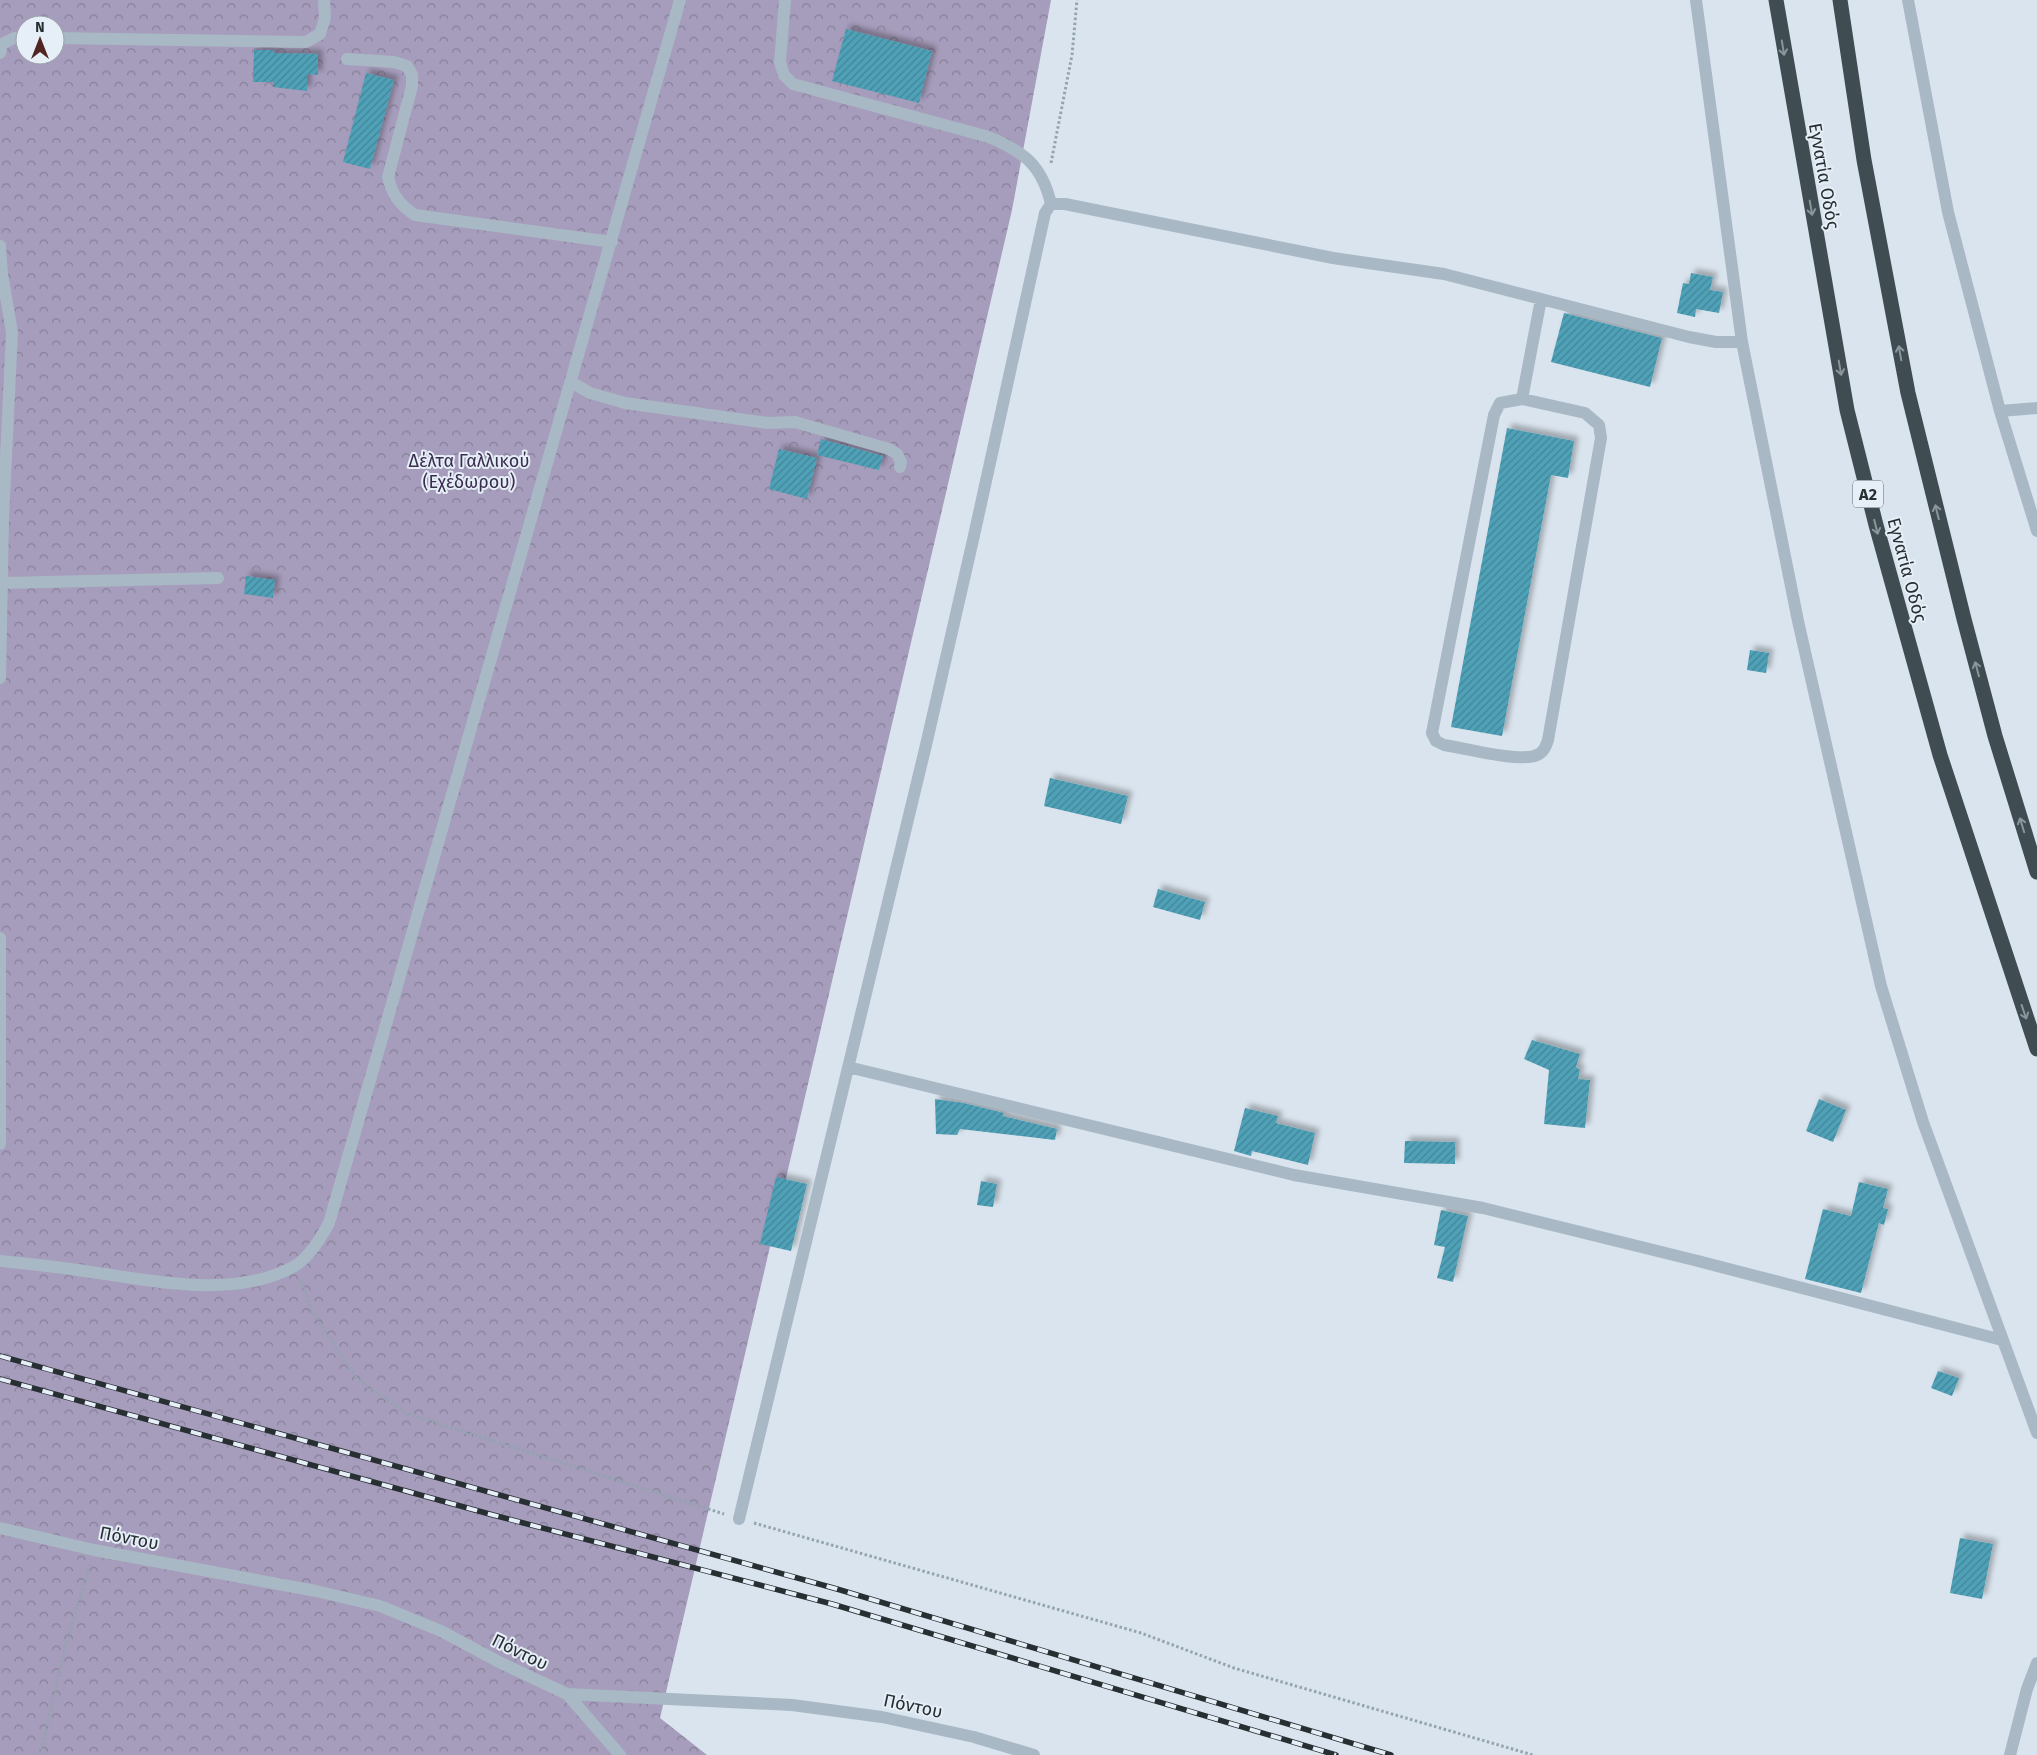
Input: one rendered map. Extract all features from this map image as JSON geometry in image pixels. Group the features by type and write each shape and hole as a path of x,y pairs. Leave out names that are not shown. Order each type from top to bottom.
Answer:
{"highway":[{"name":"Εγνατία Οδός","path":"1776,0 1847,410 1876,525 1940,755 2037,1049"},
{"path":"1840,0 1864,160 1908,393 1969,637 1996,736 2037,872"}],"street":[{"path":"65,38 306,42 320,34 325,18 324,0"},
{"path":"0,1260 178,1285 239,1284 274,1276 295,1267 318,1242 329,1224 680,0"},
{"path":"739,1519 973,540 1045,213 1051,204 1047,185 1039,170 1023,154 1009,145 989,137 793,84 784,75 780,62 785,0"},
{"path":"1696,0 1742,342 1798,621 1881,986 1923,1122 2037,1432"},
{"path":"1908,0 1948,212 2000,411 2037,531"},
{"path":"1,47 15,38"},
{"path":"347,59 394,62 407,66 412,75 412,86 388,177 390,188 397,201 415,215 612,242"},
{"path":"1051,204 1064,204 1333,258 1444,274 1689,337 1716,342 1742,342"},
{"path":"0,246 2,274 12,332 3,518 0,678"},
{"path":"1522,399 1541,298"},
{"path":"571,382 590,393 625,403 768,423 795,422 889,449 897,454 901,462 900,467"},
{"path":"1522,399 1585,414 1599,425 1601,438 1548,740 1544,750 1536,756 1522,758 1444,745 1436,741 1432,732 1494,414 1500,403 1522,399"},
{"path":"2000,411 2037,408"},
{"path":"2,583 218,578"},
{"path":"0,938 0,1144"},
{"path":"848,1067 1294,1175 1483,1208 1698,1261 2002,1340"},
{"name":"Πόντου","path":"0,1528 94,1550 316,1591 380,1606 441,1631 501,1663 567,1694 801,1706 882,1717 974,1737 1034,1755"},
{"path":"2010,1755 2027,1689 2037,1663"},
{"path":"567,1694 620,1755"}],"path":[{"path":"1047,185 1072,54 1078,0"},
{"path":"295,1267 313,1313 357,1379 408,1414 739,1519 1141,1633 1234,1668 1533,1755"},
{"path":"40,1755 66,1644 94,1550"}],"green space":[{"name":"Δέλτα Γαλλικού (Εχέδωρου)","path":"0,0 1051,0 1012,210 660,1718 707,1755 0,1755"}],"building":[{"path":"846,29 932,51 919,103 832,81"},
{"path":"254,50 274,50 274,53 318,54 318,75 307,74 307,91 273,87 273,82 253,82"},
{"path":"366,73 394,80 370,169 343,162"},
{"path":"1691,273 1713,277 1710,290 1723,292 1719,313 1696,309 1695,317 1677,313 1683,283 1689,284"},
{"path":"1564,313 1662,338 1650,387 1551,362"},
{"path":"1507,428 1574,441 1568,478 1551,475 1502,736 1451,727"},
{"path":"821,439 883,456 879,470 817,455"},
{"path":"779,449 817,458 807,499 769,489"},
{"path":"246,576 275,580 273,598 244,594"},
{"path":"1750,650 1769,653 1766,673 1747,670"},
{"path":"1050,778 1128,796 1121,824 1044,806"},
{"path":"1158,889 1205,902 1200,920 1153,907"},
{"path":"1532,1040 1580,1054 1576,1067 1580,1070 1578,1079 1590,1080 1585,1128 1544,1124 1549,1070 1524,1059"},
{"path":"935,1099 964,1103 1004,1113 1003,1116 1057,1129 1055,1140 960,1129 957,1135 936,1134"},
{"path":"1819,1099 1846,1110 1833,1142 1806,1131"},
{"path":"1245,1108 1278,1116 1276,1123 1315,1133 1308,1165 1252,1151 1251,1156 1234,1151"},
{"path":"1405,1141 1455,1142 1455,1164 1404,1163"},
{"path":"776,1177 807,1184 791,1251 760,1244"},
{"path":"981,1181 997,1184 993,1207 977,1205"},
{"path":"1859,1182 1888,1189 1883,1208 1888,1209 1884,1225 1879,1223 1861,1293 1805,1279 1823,1209 1851,1216"},
{"path":"1441,1210 1468,1216 1453,1282 1437,1278 1445,1247 1434,1245"},
{"path":"1938,1371 1959,1378 1952,1396 1931,1388"},
{"path":"1960,1538 1993,1544 1982,1599 1950,1593"}],"railway":[{"path":"0,1356 837,1589 1391,1755"},
{"path":"0,1379 493,1515 832,1604 1336,1755"}]}
